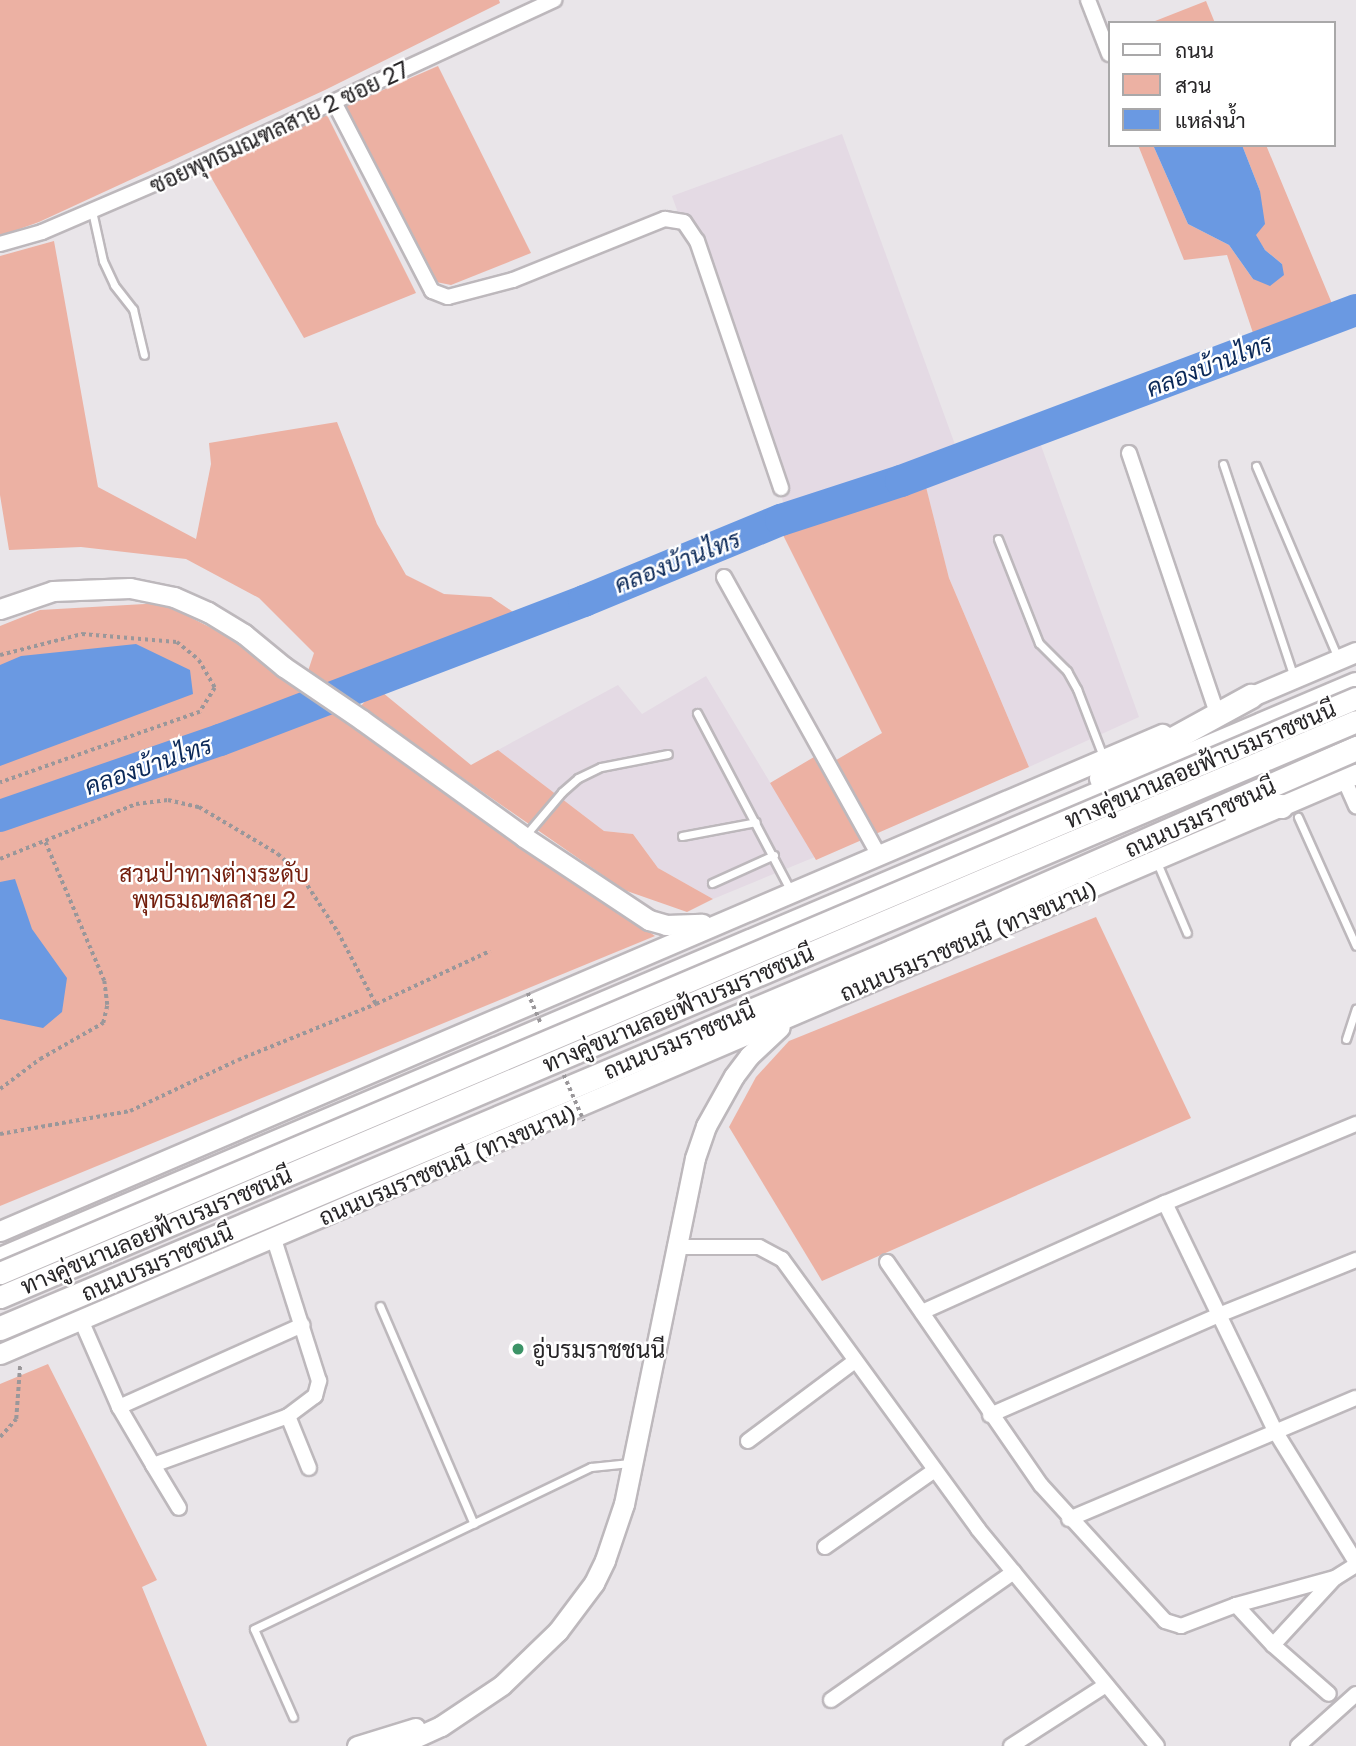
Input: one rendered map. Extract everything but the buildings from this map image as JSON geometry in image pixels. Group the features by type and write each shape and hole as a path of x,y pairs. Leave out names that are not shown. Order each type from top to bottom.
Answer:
{"highway":[{"path":"0,1259 1356,684"},
{"path":"991,838 1251,696"},
{"name":"ถนนบรมราชชนนี","path":"0,1328 1033,890 1356,748"},
{"path":"1033,890 1071,881 1165,839 1261,806 1289,811"}],"main road":[{"path":"0,609 53,591 92,587 130,588 163,595 208,612 232,626 284,667 524,837 649,920 666,925 719,922"},
{"path":"0,1231 1347,655"},
{"name":"ทางคู่ขนานลอยฟ้าบรมราชชนนี","path":"0,1273 1356,698"},
{"name":"ทางคู่ขนานลอยฟ้าบรมราชชนนี","path":"0,1297 1356,721"},
{"name":"ถนนบรมราชชนนี (ทางขนาน)","path":"0,1354 1156,860 1289,811 1350,776"},
{"path":"397,1746 441,1726 502,1685 532,1660 579,1607 594,1583 612,1541 632,1463 695,1158 719,1100 749,1056 797,1013"},
{"path":"357,1746 407,1729 441,1726"}],"street":[{"name":"ซอยพุทธมณฑลสาย 2 ซอย 27","path":"0,244 42,232 92,211 554,0"},
{"path":"1088,0 1108,51"},
{"path":"334,102 432,291 448,297 513,280 665,219 684,222 698,241 781,488"},
{"path":"1129,453 1216,710"},
{"path":"724,577 879,855"},
{"path":"1350,776 1356,806"},
{"path":"922,1312 1165,1203 1356,1124"},
{"path":"1165,1203 1275,1431 1356,1563 1335,1578 1273,1645"},
{"path":"153,1465 288,1416 319,1389 316,1365 274,1239"},
{"path":"675,1247 759,1247 782,1259 935,1470 1014,1572 1157,1746"},
{"path":"990,1415 1219,1315 1356,1260"},
{"path":"887,1262 990,1415 1069,1519 1165,1621 1181,1626 1236,1605 1335,1578"},
{"path":"81,1320 120,1407 179,1508"},
{"path":"120,1407 302,1325"},
{"path":"748,1441 855,1360"},
{"path":"1069,1519 1356,1398"},
{"path":"288,1416 309,1468"},
{"path":"825,1547 935,1470"},
{"path":"831,1700 1014,1572"},
{"path":"1236,1605 1273,1645 1329,1695"},
{"path":"1011,1746 1106,1685"},
{"path":"1298,1746 1356,1694"}],"lane":[{"path":"92,211 103,261 114,285 133,309 145,355"},
{"path":"1223,464 1295,677"},
{"path":"1256,466 1347,655"},
{"path":"998,539 1039,643 1067,671 1077,689 1104,760"},
{"path":"697,713 792,891"},
{"path":"524,837 562,792 578,778 601,767 668,754"},
{"path":"1289,811 1356,946"},
{"path":"682,836 756,822"},
{"path":"712,883 774,855"},
{"path":"1156,860 1187,933"},
{"path":"1346,1039 1356,1009"},
{"path":"380,1306 474,1524"},
{"path":"293,1717 254,1629 591,1467 632,1463"}],"path":[{"path":"0,655 82,634 177,642 199,660 215,688 200,712 0,783"},
{"path":"0,859 136,804 168,800 199,807 278,854 300,874 338,932 376,1004"},
{"path":"0,1089 40,1059 103,1023 107,1005 104,981 45,841"},
{"path":"0,1135 130,1111 238,1060 376,1004 490,951"},
{"path":"0,1437 16,1419 20,1359"}],"shaded area":[{"path":"842,134 957,451 787,513 672,196"},
{"path":"1039,440 1139,717 1029,767 949,578 925,484"},
{"path":"706,676 815,857 713,899 658,868 633,834 604,831 498,750 618,685 642,714"}],"green space":[{"path":"0,0 499,0 500,3 325,90 39,222 0,236"},
{"path":"1206,1 1214,21 1155,21"},
{"path":"438,66 531,253 451,285 436,282 344,107"},
{"path":"327,115 416,293 304,338 208,172"},
{"path":"1139,147 1154,147 1188,224 1229,245 1253,279 1282,264 1265,250 1255,235 1260,191 1243,147 1267,147 1333,306 1255,339 1227,255 1184,260"},
{"path":"54,241 98,487 196,539 211,464 209,443 337,422 377,524 406,575 444,594 491,597 516,614 332,687 308,671 314,653 259,598 186,559 81,547 9,550 0,495 0,256"},
{"path":"925,483 949,578 1029,767 816,860 770,783 814,757 821,769 882,733 783,535"},
{"name":"สวนป่าทางต่างระดับ พุทธมณฑลสาย 2","path":"162,603 243,644 655,936 0,1206 0,626 40,610"},
{"path":"377,688 471,765 498,750 604,831 633,834 658,868 713,899 687,912 624,890 360,707"},
{"path":"1096,917 1191,1118 822,1281 729,1127 756,1077 789,1041"},
{"path":"48,1364 157,1580 142,1587 207,1746 0,1746 0,1384"}],"water":[{"path":"1154,147 1243,147 1260,191 1265,224 1256,235 1265,250 1282,264 1284,275 1270,286 1253,279 1229,245 1188,224"},
{"path":"136,644 190,670 193,694 0,766 0,665 21,656"},
{"path":"15,879 32,929 67,978 62,1012 43,1028 0,1019 0,882"}],"waterway":[{"name":"คลองบ้านไทร","path":"0,816 220,740 584,601 781,520 901,481 1356,310"}],"place":[{"name":"อู่บรมราชชนนี","path":"518,1349"}]}
